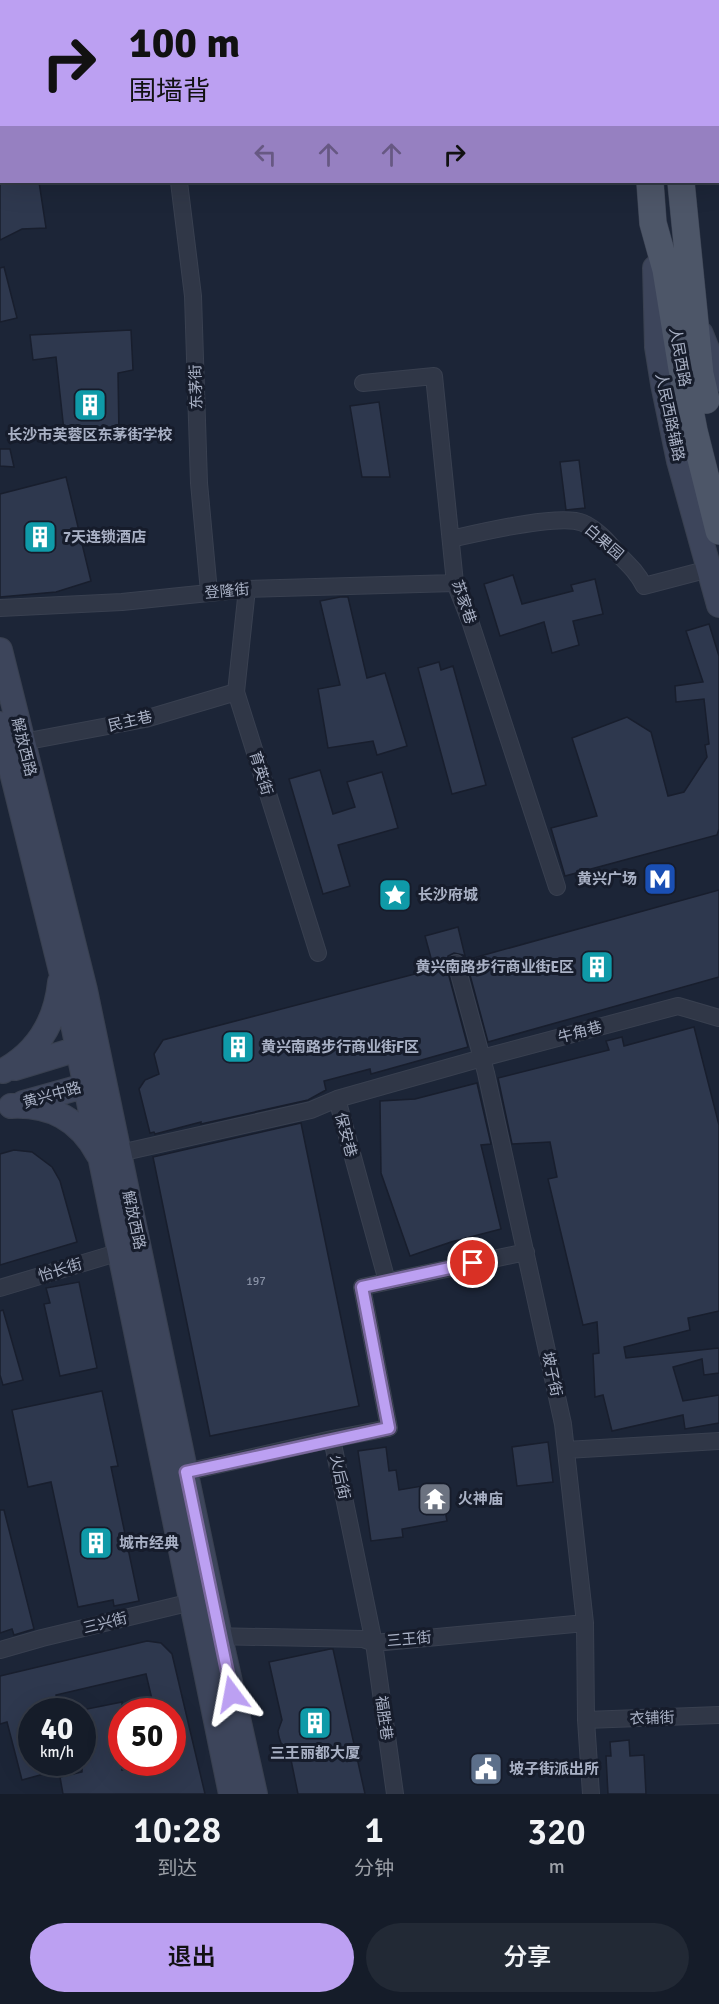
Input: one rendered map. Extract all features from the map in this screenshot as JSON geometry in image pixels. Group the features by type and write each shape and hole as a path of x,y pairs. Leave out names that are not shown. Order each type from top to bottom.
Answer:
{"main road":[{"name":"人民西路","path":"650,183 653,223 666,270 681,369 719,531"},
{"name":"人民西路","path":"681,183 697,322 700,374 719,460"},
{"name":"人民西路辅路","path":"653,223 658,357 679,461 719,605"},
{"path":"697,322 717,367"},
{"name":"解放西路","path":"0,650 85,990 87,1046"},
{"name":"解放西路","path":"0,724 59,965 87,1046 186,1472 201,1600"},
{"path":"2,1072 28,1054 48,1027 59,995 59,965"},
{"path":"2,1072 87,1046"},
{"name":"黄兴中路","path":"6,1108 95,1083"},
{"path":"6,1108 39,1107 52,1111 80,1130 91,1142 111,1157"},
{"name":"解放西路","path":"111,1157 120,1252 201,1600 231,1794"},
{"name":"解放西路","path":"208,1636 255,1794"}],"street":[{"name":"东茅街","path":"179,183 193,296 199,483 209,592"},
{"name":"苏家巷","path":"363,383 434,376 455,583 470,621 556,887"},
{"name":"白果园","path":"451,539 514,526 561,520 583,523 605,539 639,575 644,586 709,569"},
{"name":"登隆街","path":"0,608 122,602 247,589 455,583"},
{"name":"育英街","path":"247,589 236,692 318,953"},
{"name":"民主巷","path":"23,742 134,721 236,692"},
{"name":"坡子街","path":"456,963 482,1058 563,1424 585,1623 586,1720 591,1794"},
{"name":"牛角巷","path":"482,1058 678,1006 719,1018"},
{"name":"保安巷","path":"387,1281 337,1099 482,1058"},
{"path":"111,1157 311,1110 337,1099"},
{"name":"怡长街","path":"0,1288 120,1252"},
{"path":"387,1281 526,1252"},
{"name":"火后街","path":"374,1643 332,1439 389,1428 362,1287 387,1281"},
{"path":"186,1472 332,1439"},
{"path":"566,1450 719,1441"},
{"name":"三兴街","path":"0,1650 201,1600"},
{"name":"三王街","path":"208,1636 363,1639 374,1643 585,1623"},
{"name":"福胜巷","path":"374,1643 395,1794"},
{"name":"衣铺街","path":"586,1720 719,1715"}],"building":[{"path":"0,183 39,183 46,228 22,229 0,240"},
{"path":"4,267 17,318 0,322 0,268"},
{"name":"长沙市芙蓉区东茅街学校","path":"131,330 133,370 118,373 119,436 65,440 56,357 33,360 30,335"},
{"path":"379,402 390,477 362,477 350,406"},
{"path":"0,449 10,449 14,467 0,466"},
{"path":"579,460 585,508 566,510 560,462"},
{"name":"7天连锁酒店","path":"66,477 91,581 56,592 0,597 0,494"},
{"path":"513,575 522,604 573,591 571,585 595,579 603,614 573,621 579,645 552,653 544,622 500,636 484,584"},
{"path":"348,597 367,678 385,673 407,746 377,755 373,741 328,748 318,689 340,685 320,601"},
{"path":"709,624 719,656 719,829 717,835 565,876 551,828 597,816 572,738 627,717 651,732 668,796 684,792 707,757 705,745 709,744 704,699 676,702 675,686 703,682 686,631"},
{"path":"439,662 441,670 453,666 486,785 452,794 418,668"},
{"path":"320,770 333,814 355,807 347,782 382,772 398,828 338,845 350,886 323,894 289,779"},
{"name":"黄兴南路步行商业街E区","path":"719,890 719,977 488,1042 466,960"},
{"name":"黄兴南路步行商业街F区","path":"458,927 466,960 463,955 454,953 448,956 446,965 468,1047 371,1074 370,1069 324,1081 326,1090 308,1100 155,1134 150,1133 139,1089 145,1080 159,1074 154,1054 163,1040 434,969 425,936"},
{"path":"694,1027 719,1125 719,1311 688,1318 690,1330 624,1347 626,1358 719,1348 719,1373 704,1375 702,1359 673,1367 683,1401 719,1395 719,1423 685,1429 683,1415 612,1431 603,1395 595,1397 593,1354 599,1353 597,1322 583,1325 548,1179 557,1177 550,1142 512,1144 498,1078 609,1050 606,1041 622,1037 624,1046"},
{"path":"477,1083 491,1144 481,1145 501,1229 410,1256 381,1173 380,1101 415,1099"},
{"path":"301,1123 359,1406 210,1436 153,1157"},
{"path":"14,1150 32,1152 52,1167 60,1181 77,1242 0,1265 0,1154"},
{"path":"79,1282 97,1368 60,1376 44,1304 50,1303 46,1288"},
{"path":"3,1310 23,1380 3,1385 0,1375 0,1311"},
{"name":"城市经典","path":"102,1391 118,1466 111,1467 139,1601 114,1606 113,1600 78,1607 51,1482 28,1487 12,1410"},
{"path":"548,1442 553,1482 517,1486 512,1447"},
{"path":"386,1447 389,1471 396,1470 399,1490 440,1483 447,1521 402,1529 403,1537 371,1541 358,1451"},
{"path":"0,1510 4,1510 34,1629 14,1635 12,1629 0,1633"},
{"path":"147,1641 161,1643 172,1654 182,1698 152,1698 146,1674 56,1695 57,1698 18,1698 18,1765 7,1722 0,1724 0,1676"},
{"name":"三王丽都大厦","path":"333,1649 365,1794 298,1794 289,1750 281,1743 279,1737 278,1731 282,1720 269,1662"},
{"path":"108,1705 108,1776 186,1776 186,1713 205,1794 63,1794 60,1777 96,1776 96,1707"},
{"path":"629,1740 630,1756 644,1755 646,1794 608,1794 606,1756 611,1756 610,1742"},
{"path":"21,1776 37,1776 22,1780"}],"place":[{"name":"长沙市芙蓉区东茅街学校","path":"90,405"},
{"name":"7天连锁酒店","path":"40,537"},
{"name":"黄兴广场","path":"660,879"},
{"name":"长沙府城","path":"395,895"},
{"name":"黄兴南路步行商业街E区","path":"597,967"},
{"name":"黄兴南路步行商业街F区","path":"238,1047"},
{"name":"火神庙","path":"435,1499"},
{"name":"城市经典","path":"96,1543"},
{"name":"三王丽都大厦","path":"315,1723"},
{"name":"坡子街派出所","path":"486,1769"}],"route":[{"path":"232,1694 186,1472 389,1428 362,1287 473,1263"}]}
